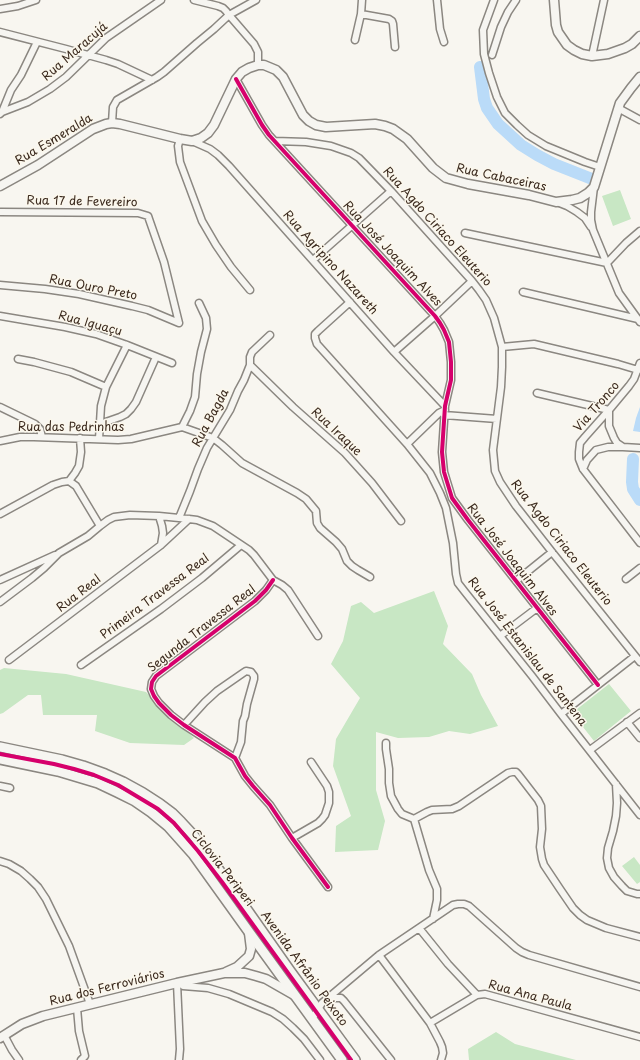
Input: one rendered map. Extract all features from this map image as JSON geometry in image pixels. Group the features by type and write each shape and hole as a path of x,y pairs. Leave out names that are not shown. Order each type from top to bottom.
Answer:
{"main road":[{"path":"554,0 558,32 567,45 582,54 592,56 617,52 632,44 640,36"},
{"path":"192,141 204,136 214,125 236,79 242,72 258,65"},
{"name":"Rua Cabaceiras","path":"258,65 264,65 276,70 283,77 303,115 309,121 316,125 331,127 375,124 394,129 407,139 433,168 446,178 556,202 580,198 594,187"},
{"path":"594,187 618,108 625,95 640,78"},
{"name":"Rua Esmeralda","path":"0,186 38,165 93,129 112,123 192,141"},
{"name":"Avenida Afrânio Peixoto","path":"0,747 43,755 83,766 105,774 143,793 172,813 190,832 214,863 355,1060"},
{"name":"Avenida Afrânio Peixoto","path":"0,760 58,771 98,784 129,798 151,812 168,826 193,854 342,1060"},
{"name":"Rua dos Ferroviários","path":"224,973 237,966 249,956 251,949 249,932"},
{"name":"Rua dos Ferroviários","path":"2,1037 22,1024 43,1016 178,982 224,973 245,973 266,979 294,995"}],"street":[{"path":"0,9 18,6 36,0"},
{"name":"Rua Maracujá","path":"1,113 28,102 50,89 66,77 106,38 161,0"},
{"path":"194,0 223,8 254,44 257,49 258,65"},
{"path":"112,123 113,107 117,100 164,72 229,15 256,0"},
{"path":"355,40 361,14 362,0"},
{"path":"438,0 440,29 444,42"},
{"path":"494,0 483,30 484,54 497,97 505,113 528,135 546,146 600,167"},
{"path":"492,55 501,27 516,0"},
{"path":"592,56 604,0"},
{"path":"361,14 389,19 392,21 394,24 395,47"},
{"path":"0,32 118,64 152,80"},
{"path":"1,113 8,95 21,75 37,42"},
{"name":"Rua José Joaquim Alves","path":"236,79 262,125 275,142 435,316 444,330 449,342 451,380 445,411 442,452 444,472 452,498 598,685"},
{"path":"618,108 640,120"},
{"path":"180,139 178,146 180,162 202,221 231,267 250,290"},
{"name":"Rua Agripino Nazareth","path":"192,141 210,149 218,155 313,260 445,411"},
{"name":"Rua Agdo Ciriaco Eleuterio","path":"275,142 306,142 332,146 359,158 472,280 486,300 494,318 502,347 502,368 493,450 495,470 500,482 552,552 640,662"},
{"path":"593,230 591,212 594,187"},
{"path":"313,260 391,191"},
{"path":"556,202 567,206 585,218 593,230 619,293 639,320"},
{"name":"Rua 17 de Fevereiro","path":"0,212 138,213 148,216 164,262 179,323"},
{"path":"607,263 640,231"},
{"path":"465,233 607,263"},
{"path":"394,352 435,316 472,280"},
{"name":"Rua Ouro Preto","path":"0,285 45,288 79,294 148,310 179,323"},
{"path":"523,292 639,320"},
{"name":"Rua José Estanislau de Santena","path":"350,302 315,334 317,344 407,444 430,473 446,508 453,543 458,583 640,815"},
{"path":"199,303 206,318 207,329 196,374 195,397 182,427 213,438 242,463 306,499 316,511 320,528 342,549 347,561 352,566 370,577"},
{"name":"Rua Iguaçu","path":"0,316 96,334 172,363"},
{"name":"Rua Bagda","path":"179,518 207,448 230,410 244,380 250,365 250,357 252,352 270,335"},
{"path":"502,347 534,344 618,364 639,367"},
{"path":"99,439 101,406 106,387 127,345"},
{"path":"100,424 120,417 131,409 136,402 156,357"},
{"path":"18,359 71,372 106,387"},
{"name":"Rua Iraque","path":"250,365 293,407 345,453 372,483 401,521"},
{"name":"Via Tronco","path":"582,469 579,459 580,443 610,410 629,386 639,367"},
{"path":"537,393 610,410 609,426 611,432 617,443 623,447"},
{"path":"0,407 35,424 40,429 42,437"},
{"path":"407,444 439,413 445,411 497,419"},
{"name":"Rua das Pedrinhas","path":"0,441 20,437 118,440 131,439 182,427"},
{"path":"69,481 78,466 81,452 80,438"},
{"path":"640,448 608,447 596,450 587,460 582,469 640,543"},
{"path":"0,514 53,485 69,481 76,486 97,528"},
{"path":"0,580 59,553 88,536 108,520 122,516 159,516 197,520 213,526 249,550 273,580 288,590 318,636"},
{"path":"159,516 163,532 161,545"},
{"name":"Rua Real","path":"9,660 161,545 189,519"},
{"name":"Primeira Travessa Real","path":"81,665 167,605 241,545"},
{"path":"516,580 552,552"},
{"path":"0,602 40,572 59,553"},
{"path":"626,579 640,568"},
{"name":"Segunda Travessa Real","path":"236,758 184,725 171,714 154,696 151,689 152,682 156,676 255,601 273,580"},
{"path":"500,636 537,608"},
{"path":"561,714 635,656"},
{"path":"184,725 217,691 246,671 251,672 254,679 243,721 241,742 236,758 245,776 270,805 328,887"},
{"path":"590,750 640,713"},
{"path":"627,722 640,738"},
{"path":"386,743 389,769 388,783 391,796 402,814 414,819"},
{"path":"292,838 322,819 329,803 329,792 327,786 311,762"},
{"path":"414,819 432,810 452,809 459,806 508,773 516,772 538,800 540,806 542,829 540,847 544,865 573,908 587,920 606,928 640,937"},
{"path":"616,784 616,816 607,858 609,868 614,877 627,891 640,894"},
{"path":"0,786 10,788"},
{"path":"414,819 429,870 437,890 437,900 433,919"},
{"path":"0,860 26,875 38,887 46,899 67,942 90,1004"},
{"path":"312,1019 322,1003 379,956 452,905 458,904 469,906 522,952 640,987"},
{"name":"Rua Ana Paula","path":"419,928 448,964 477,995 485,994 640,1038"},
{"path":"379,956 430,1022 442,1047 441,1060"},
{"path":"178,982 179,1060"},
{"path":"178,982 183,986 208,988 229,994 272,1012 293,1028 304,1039 320,1060"},
{"path":"430,1022 477,995"},
{"path":"328,998 341,998 391,1060"},
{"path":"77,1008 83,1058"},
{"path":"2,1037 19,1060"}],"green space":[{"path":"620,190 631,219 613,226 602,196"},
{"path":"434,591 448,626 443,644 472,674 481,695 498,726 470,734 449,731 429,737 398,738 376,732 376,790 385,821 378,850 335,852 336,826 351,816 333,766 336,739 360,698 331,664 343,641 351,606 361,602 374,613"},
{"path":"4,668 66,674 146,692 194,738 184,745 130,743 95,731 97,715 43,715 41,695 28,695 0,714 0,670"},
{"path":"609,684 631,711 594,741 572,713"},
{"path":"634,857 640,865 640,882 637,884 622,866"},
{"path":"496,1032 515,1044 576,1060 469,1060 468,1049"}],"water":[{"path":"640,407 640,432 633,431 636,418"}],"waterway":[{"path":"480,67 484,99 487,108 498,124 521,145 537,155 554,164 592,179"},
{"path":"633,459 633,489 640,500"}],"cycle path":[{"path":"236,79 269,135 440,323 449,342 451,362 451,380 445,406 442,452 444,472 452,498 598,685"},
{"path":"273,580 255,601 156,676 152,682 151,689 159,703 171,715 235,758 245,776 270,805 328,887"},
{"name":"Ciclovia Periperi","path":"0,754 54,764 94,775 118,785 158,809 174,823 222,882 351,1060"}]}
